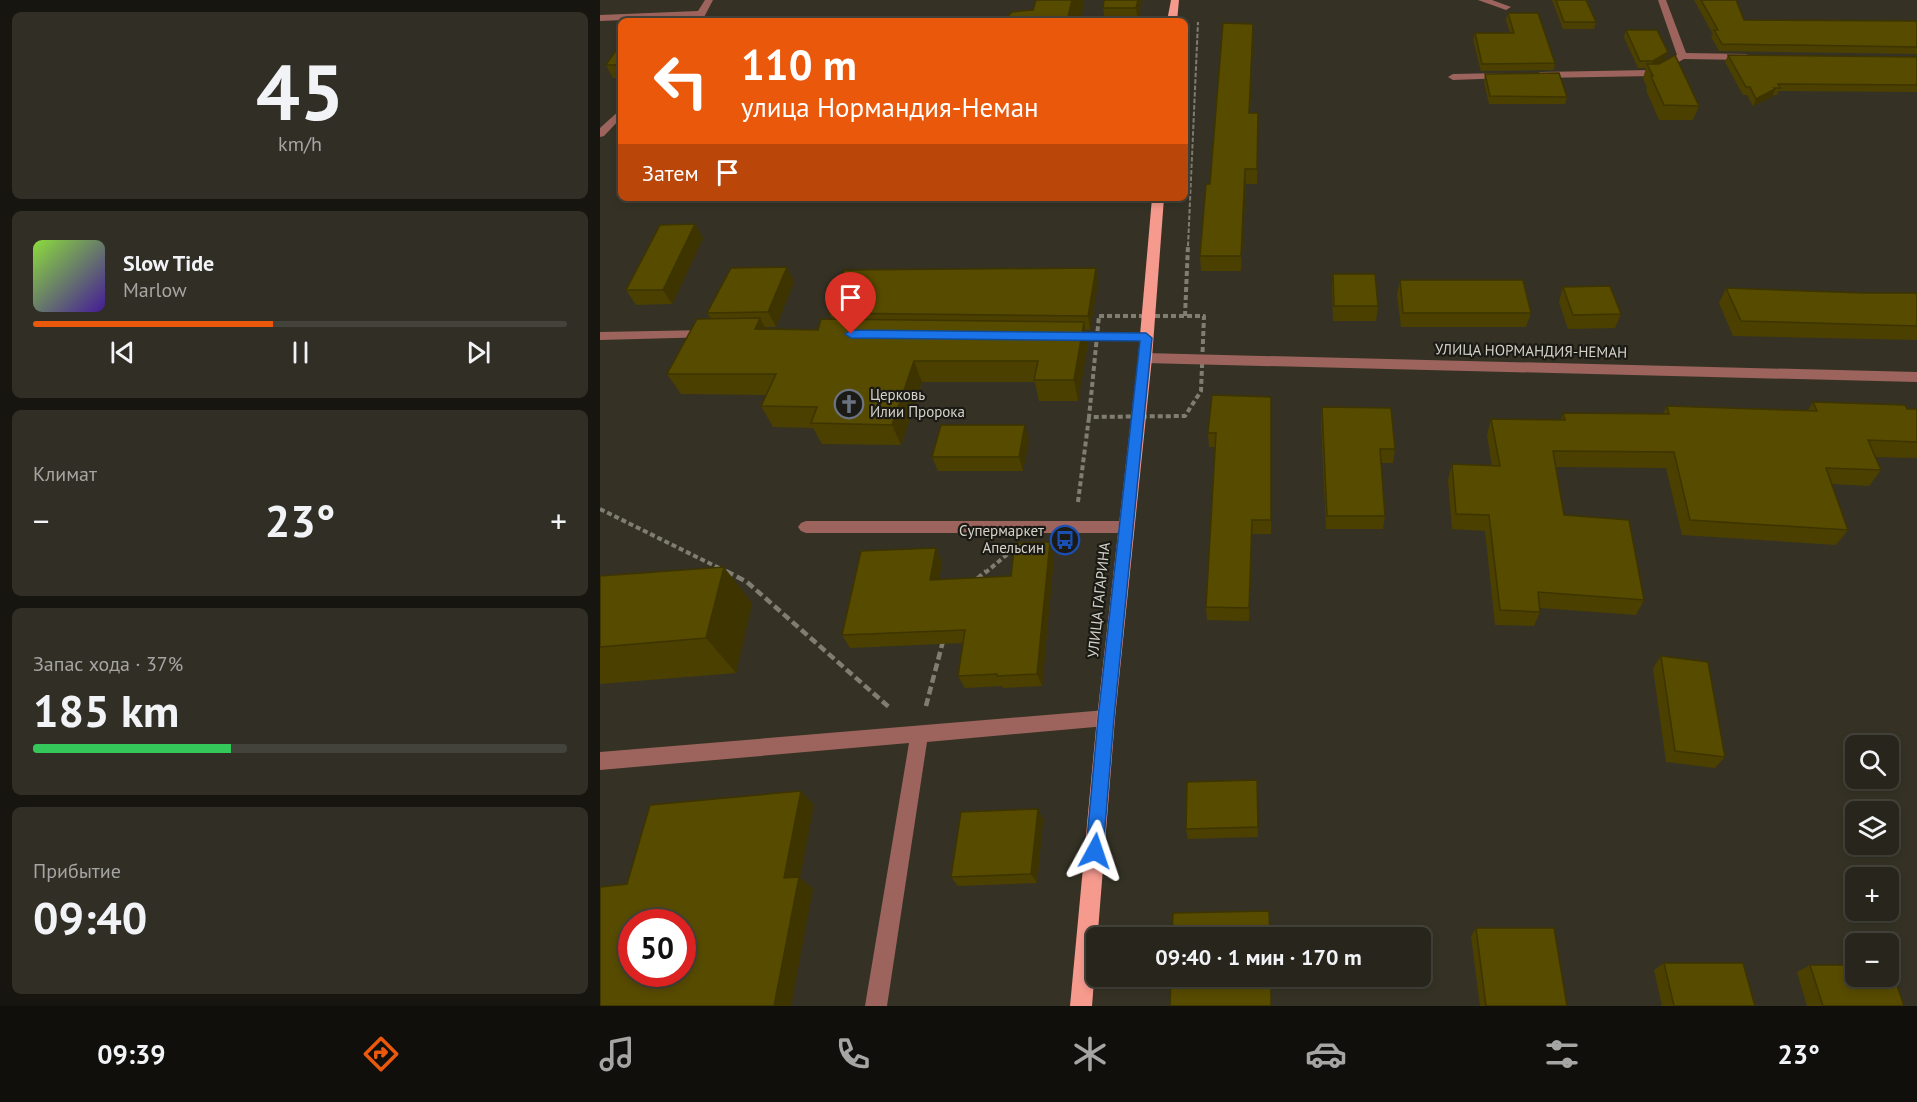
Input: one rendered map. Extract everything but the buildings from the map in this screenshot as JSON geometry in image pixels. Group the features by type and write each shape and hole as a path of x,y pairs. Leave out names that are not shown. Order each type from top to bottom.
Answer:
{"main road":[{"path":"1172,18 1175,0"},
{"name":"УЛИЦА ГАГАРИНА","path":"1081,1006 1106,718 1145,358 1158,201"}],"street":[{"path":"600,18 698,17 709,0"},
{"path":"1482,0 1506,7"},
{"path":"1662,0 1682,56"},
{"path":"1523,75 1653,73 1682,56 1752,57"},
{"path":"1453,76 1512,75"},
{"path":"600,134 618,115"},
{"path":"600,336 727,334"},
{"path":"1050,335 1146,338"},
{"name":"УЛИЦА НОРМАНДИЯ-НЕМАН","path":"1145,358 1917,377"},
{"path":"806,526 1126,527"},
{"path":"600,761 1106,718"},
{"path":"876,1006 919,734"}],"path":[{"path":"1185,316 1199,12"},
{"path":"1074,527 1089,417"},
{"path":"600,509 747,582 919,734 943,637"},
{"path":"968,586 1009,553 1020,548"}],"place":[{"name":"Церковь Илии Пророка","path":"849,404"},
{"name":"Супермаркет Апельсин","path":"1065,540"}],"route":[{"path":"851,334 1146,338 1106,718 1095,851"}]}
